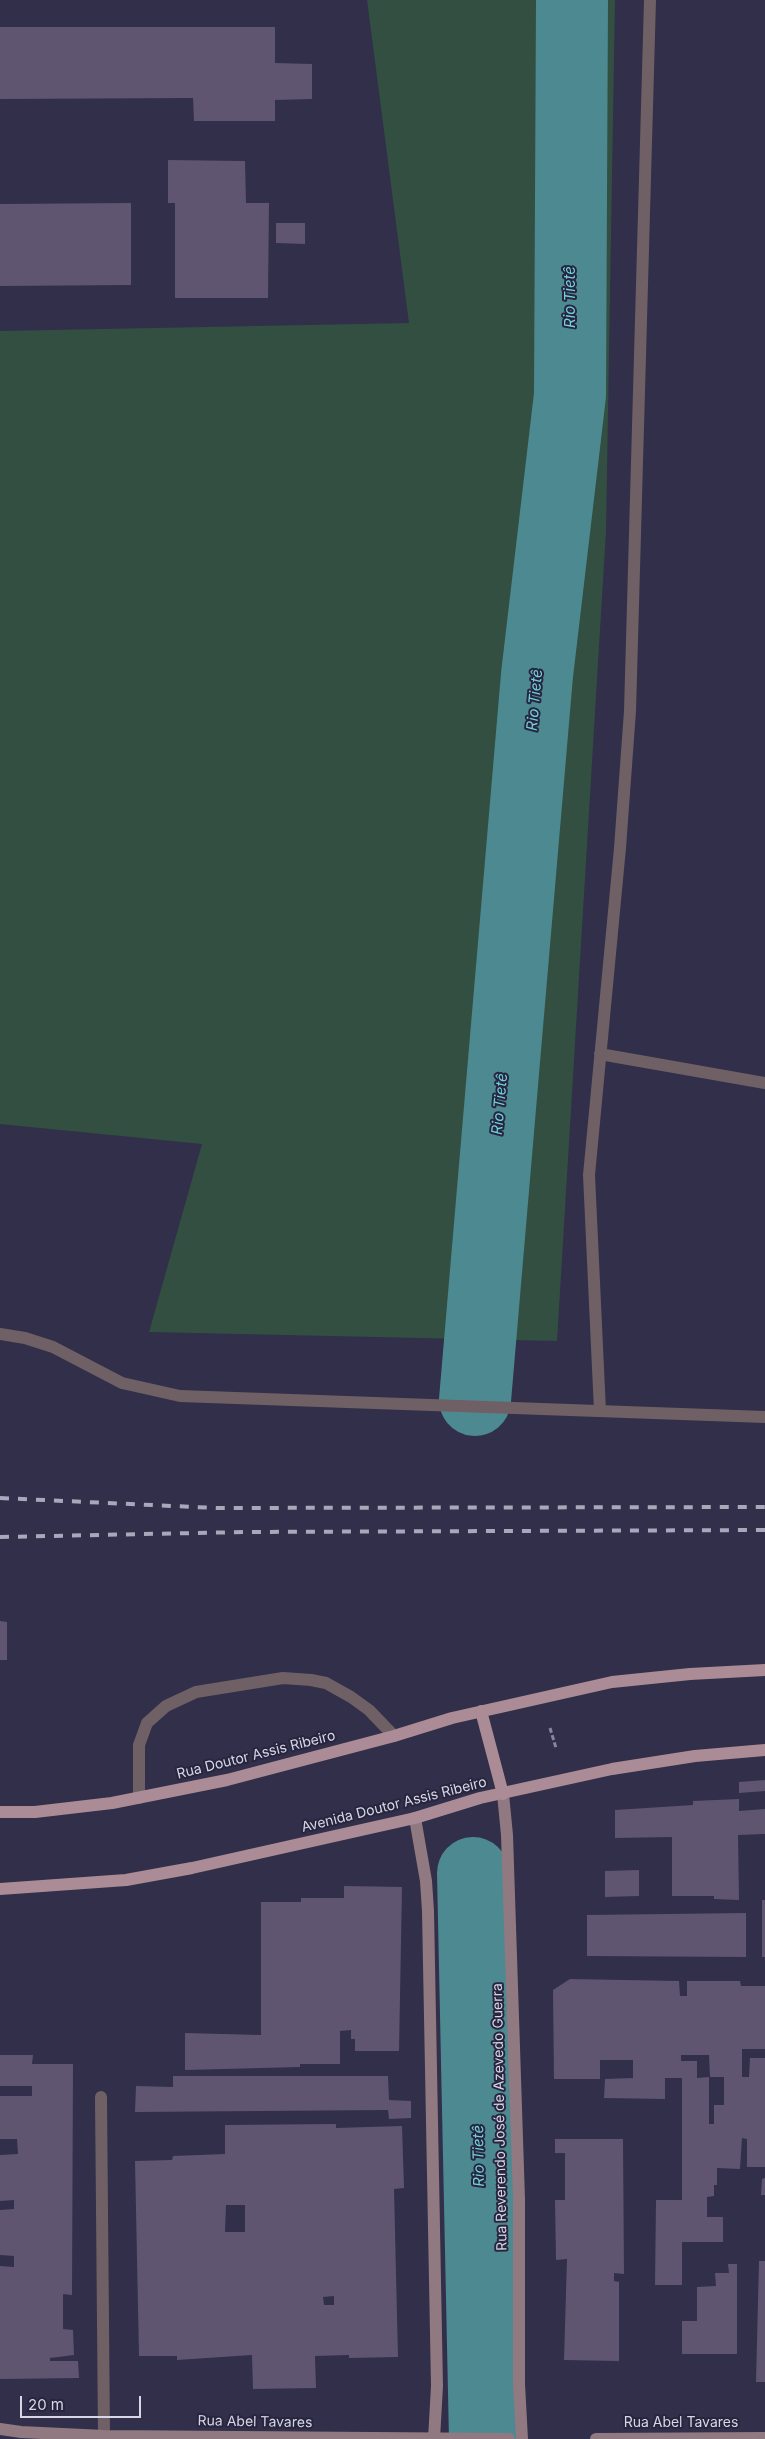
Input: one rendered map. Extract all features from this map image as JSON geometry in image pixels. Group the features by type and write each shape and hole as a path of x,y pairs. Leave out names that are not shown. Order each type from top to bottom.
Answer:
{"main road":[{"path":"503,1794 481,1711 612,1682 690,1674 765,1670"},
{"name":"Rua Doutor Assis Ribeiro","path":"0,1812 35,1812 139,1798 227,1780 481,1711"},
{"name":"Avenida Doutor Assis Ribeiro","path":"0,1889 126,1880 192,1868 415,1818 480,1798 612,1769 695,1756 765,1750"}],"street":[{"path":"600,1411 589,1176 620,857 630,711 650,0"},
{"path":"600,1054 765,1083"},
{"path":"0,1334 25,1338 53,1347 122,1383 180,1396 765,1417"},
{"path":"139,1798 139,1745 147,1723 166,1706 196,1692 283,1678 326,1683 369,1710 394,1736"},
{"name":"Rua Reverendo José de Azevedo Guerra","path":"503,1794 507,1835 519,2199 519,2384 522,2439"},
{"path":"415,1818 426,1881 428,1911 437,2386 434,2438"},
{"path":"102,2097 104,2436"},
{"name":"Rua Abel Tavares","path":"0,2428 21,2436 507,2439"},
{"name":"Rua Abel Tavares","path":"596,2439 765,2438"}],"path":[{"path":"550,1728 556,1748"}],"green space":[{"path":"367,0 615,0 606,531 557,1341 149,1332 202,1144 0,1124 0,331 409,323"}],"building":[{"path":"0,27 275,27 275,63 312,64 312,99 275,100 275,121 194,121 193,98 0,99"},
{"path":"168,160 245,161 246,203 269,203 268,298 175,298 175,203 168,203"},
{"path":"131,203 131,285 0,286 0,204"},
{"path":"276,223 305,223 305,244 276,243"},
{"path":"0,1621 7,1622 7,1660 0,1660"},
{"path":"765,1780 765,1791 739,1793 739,1782"},
{"path":"739,1799 739,1811 765,1809 765,1834 738,1835 739,1900 714,1899 714,1896 672,1896 672,1837 615,1838 615,1810 693,1805 693,1801"},
{"path":"639,1870 639,1896 605,1897 605,1871"},
{"path":"344,1886 402,1887 399,2051 355,2051 355,2039 351,2039 351,2030 340,2031 340,2064 300,2064 300,2067 185,2070 185,2033 261,2035 261,1902 301,1902 301,1898 344,1898"},
{"path":"762,1900 765,1900 765,1957 762,1957"},
{"path":"746,1913 746,1957 587,1956 587,1915"},
{"path":"570,1979 679,1981 680,1996 687,1996 687,1981 740,1981 741,1986 765,1986 765,2049 742,2049 742,2077 749,2077 750,2058 765,2058 765,2167 747,2167 747,2139 742,2138 740,2169 717,2168 717,2185 714,2185 714,2196 707,2197 707,2217 723,2217 723,2242 682,2242 682,2285 655,2285 656,2200 682,2200 682,2078 665,2078 665,2099 604,2098 605,2079 633,2078 633,2060 600,2060 600,2079 554,2079 553,1990","holes":["681,2055 709,2055 710,2077 724,2077 724,2105 714,2105 714,2124 709,2124 709,2077 697,2078 697,2061 681,2061"]},
{"path":"0,2055 33,2055 32,2064 73,2064 72,2295 63,2294 63,2329 73,2330 74,2355 50,2358 50,2361 78,2361 79,2378 0,2379 0,2266 14,2267 14,2256 0,2255 0,2210 14,2209 14,2200 0,2201 0,2155 18,2154 17,2139 0,2139 0,2096 32,2096 32,2086 0,2086"},
{"path":"173,2076 388,2076 389,2100 411,2101 411,2118 389,2119 388,2110 135,2112 136,2086 173,2087"},
{"path":"336,2124 336,2128 402,2126 404,2188 394,2189 398,2357 349,2358 349,2355 315,2356 316,2388 253,2389 252,2355 177,2360 177,2356 139,2356 135,2161 172,2160 173,2156 225,2154 225,2125","holes":["226,2205 245,2205 245,2232 225,2232","334,2296 334,2305 324,2305 323,2297"]},
{"path":"555,2139 623,2139 624,2274 614,2273 614,2281 619,2282 619,2361 564,2360 567,2259 556,2260 555,2200 565,2200 565,2153 555,2153"},
{"path":"765,2178 765,2195 761,2195 762,2179"},
{"path":"759,2261 765,2261 765,2382 756,2382"},
{"path":"728,2264 737,2264 737,2354 682,2354 682,2321 697,2321 697,2287 716,2286 715,2273 729,2273"}],"waterway":[{"name":"Rio Tietê","path":"475,1400 537,675 570,395 572,0"},
{"name":"Rio Tietê","path":"473,1873 485,2439"}],"railway":[{"path":"0,1498 216,1508 765,1507"},
{"path":"0,1537 244,1532 765,1530"}]}
